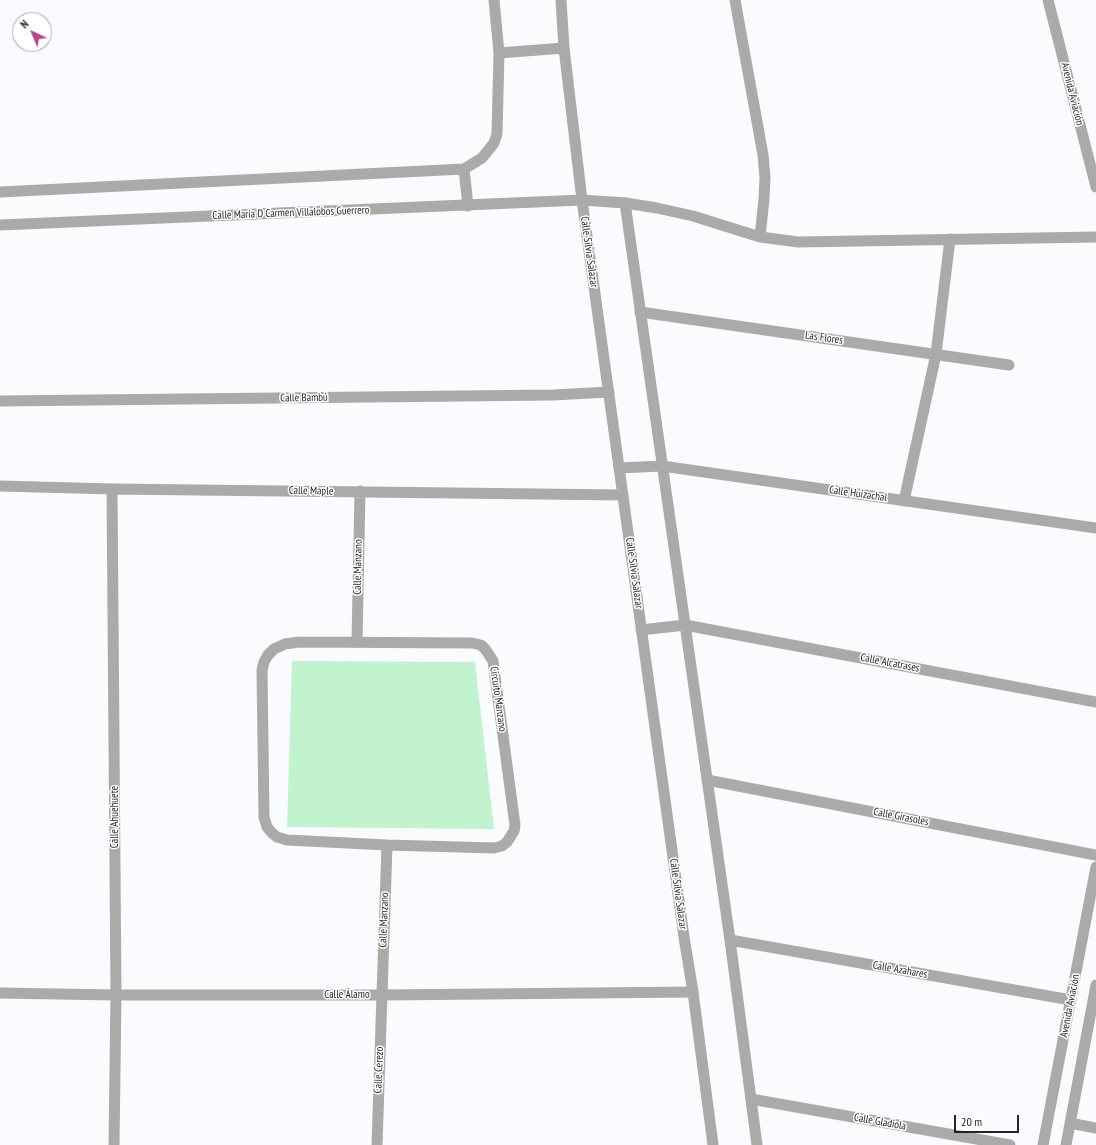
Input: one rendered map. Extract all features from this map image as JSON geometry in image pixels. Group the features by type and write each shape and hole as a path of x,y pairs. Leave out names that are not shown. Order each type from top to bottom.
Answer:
{"street":[{"path":"0,192 464,168 482,158 489,151 496,134 499,53 494,0"},
{"name":"Calle Silvia Salazar","path":"561,0 564,48 582,200 713,1145"},
{"path":"735,0 763,155 764,199 760,237"},
{"name":"Avenida Aviación","path":"1048,0 1096,187"},
{"path":"499,53 564,48"},
{"path":"464,168 468,206"},
{"name":"Calle María D Carmen Villalobos Guerrero","path":"0,225 582,200 624,203 657,208 693,216 760,237 798,242 1096,237"},
{"path":"624,203 730,940 757,1145"},
{"path":"904,501 936,354 950,240"},
{"name":"Las Flores","path":"640,312 1009,365"},
{"name":"Calle Bambú","path":"0,401 553,395 609,392"},
{"name":"Calle Huizachal","path":"619,468 662,466 1096,528"},
{"name":"Calle Maple","path":"0,486 112,489 623,495"},
{"name":"Calle Ahuehuete","path":"112,489 116,995 114,1145"},
{"name":"Calle Manzano","path":"357,642 360,491"},
{"name":"Calle Alcatrases","path":"641,630 685,625 1096,702"},
{"name":"Circuito Manzano","path":"357,642 472,643 481,645 486,650 493,661 515,825 511,838 502,846 494,848 287,840 277,837 267,828 264,817 262,670 264,662 274,649 285,644 357,642"},
{"name":"Calle Girasoles","path":"707,780 1096,854"},
{"name":"Calle Manzano","path":"382,995 387,845"},
{"name":"Avenida Aviación","path":"1043,1145 1096,867"},
{"name":"Calle Azahares","path":"730,940 1071,1000"},
{"name":"Avenida Aviación","path":"1066,1145 1096,985"},
{"name":"Calle Álamo","path":"0,993 116,995 382,995 693,992"},
{"name":"Calle Cerezo","path":"376,1145 382,995"},
{"name":"Calle Gladiola","path":"751,1099 1010,1145"},
{"path":"1070,1123 1096,1128"}],"green space":[{"path":"292,661 475,662 494,829 287,827"}]}
